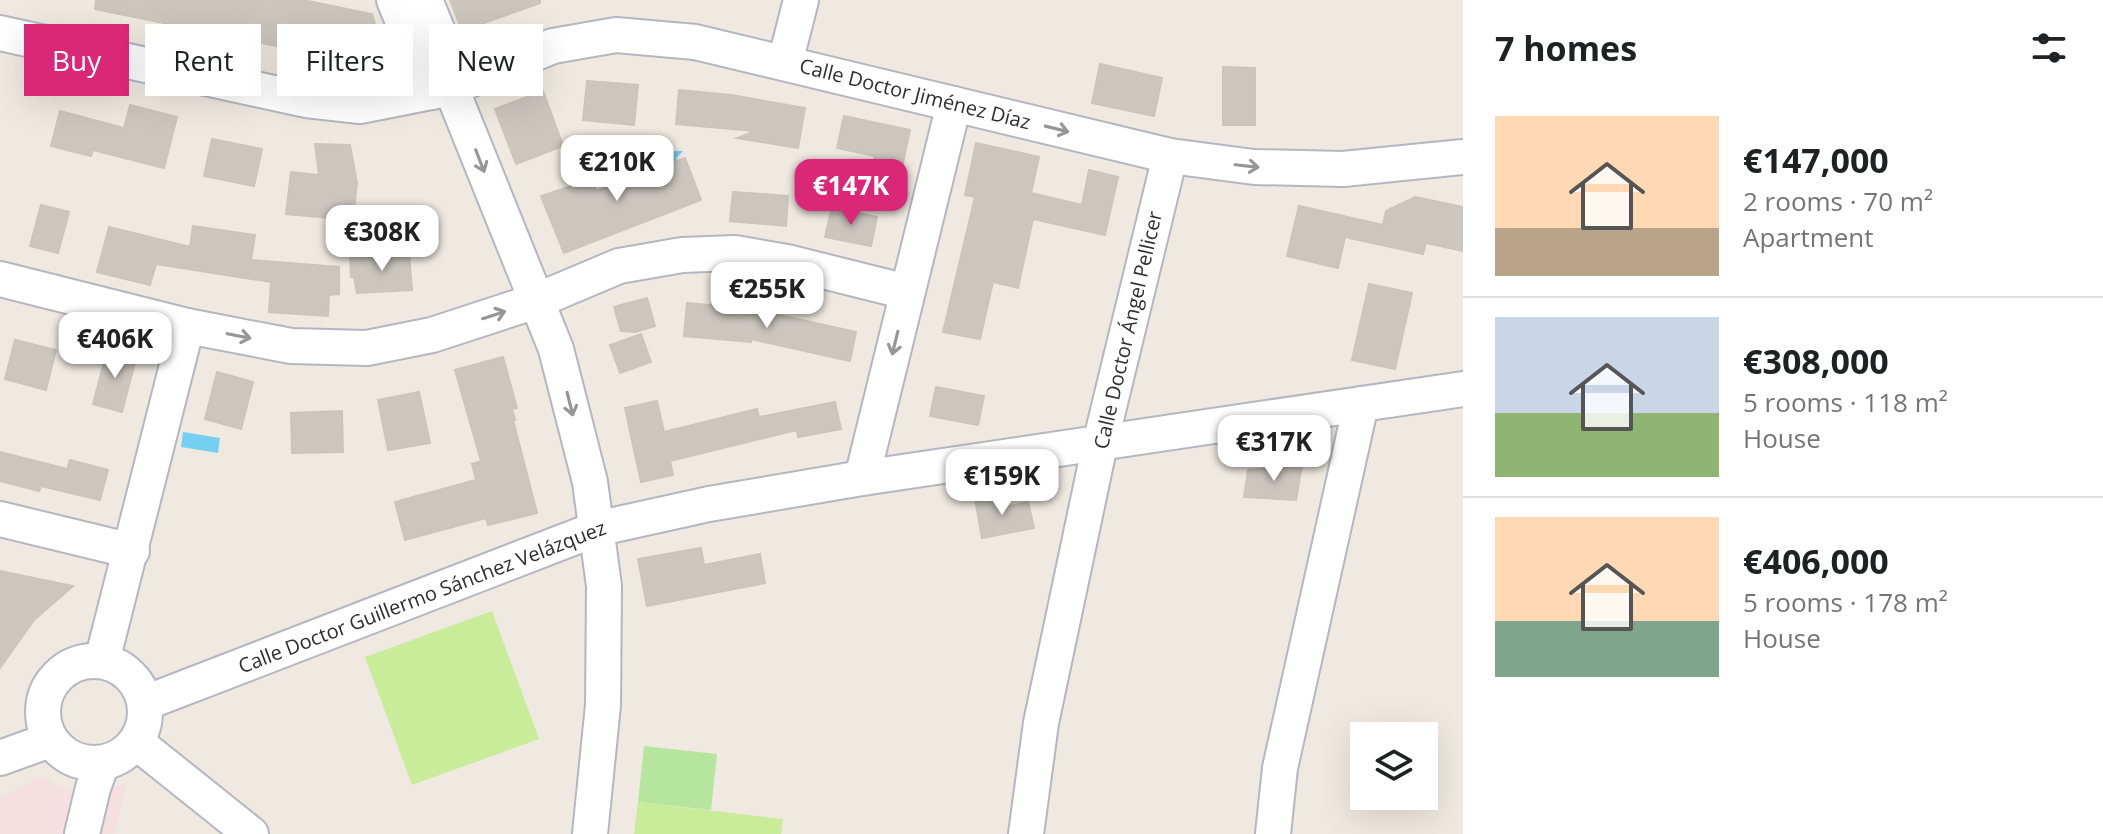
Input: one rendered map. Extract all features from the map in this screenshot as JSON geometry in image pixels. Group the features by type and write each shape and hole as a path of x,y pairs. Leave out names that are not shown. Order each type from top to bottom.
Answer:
{"street":[{"path":"394,0 429,57"},
{"path":"425,0 431,24"},
{"path":"785,63 801,0"},
{"name":"Calle Doctor Jiménez Díaz","path":"0,33 306,100 360,106 429,92"},
{"name":"Calle Doctor Jiménez Díaz","path":"543,50 616,35 695,42 1170,156 1254,167 1343,169 1463,157"},
{"path":"451,96 556,349 590,482 604,586 603,705 590,834"},
{"path":"862,478 954,104"},
{"name":"Calle Doctor Ángel Pellicer","path":"1026,834 1041,723 1100,444 1170,156"},
{"path":"0,279 187,326 291,346 367,348 432,335 536,301 619,266 682,255 735,253 787,262 907,292"},
{"path":"102,661 187,326"},
{"name":"Calle Doctor Guillermo Sánchez Velázquez","path":"145,703 596,529 709,504 862,478 1463,389"},
{"path":"1273,834 1280,768 1361,404"},
{"path":"0,519 132,551"},
{"path":"102,661 122,669 137,683 145,703 144,723 136,742 121,756 102,763 82,762 64,754 50,740 43,722 43,702 50,683 64,669 83,662 102,661"},
{"path":"0,758 50,740"},
{"path":"136,742 251,834"},
{"path":"82,834 102,763"}],"shaded area":[{"path":"44,776 48,781 76,793 126,785 115,834 0,834 0,797"}],"green space":[{"path":"492,611 539,739 412,785 365,657"},
{"path":"644,746 717,754 711,810 638,802"},
{"path":"638,802 783,819 781,834 634,834"}],"water":[{"path":"625,151 683,151 676,158 683,177 663,178 656,166 640,161 625,173 621,169"},
{"path":"183,432 220,438 218,453 181,447"}],"building":[{"path":"96,0 303,0 372,14 375,24 277,24 277,46 261,43 261,24 168,24 95,9"},
{"path":"450,0 540,0 540,3 482,24 459,24"},
{"path":"1100,64 1162,78 1154,116 1092,103"},
{"path":"1223,67 1255,68 1255,125 1223,125"},
{"path":"587,81 638,85 634,125 583,120"},
{"path":"679,90 731,95 805,108 798,148 737,138 755,131 676,124"},
{"path":"543,91 563,146 516,164 495,109 530,96 543,96"},
{"path":"130,105 177,117 164,168 93,150 91,156 51,146 60,111 124,128"},
{"path":"844,116 910,130 899,181 870,175 875,156 837,148"},
{"path":"212,139 262,149 254,186 204,176"},
{"path":"976,143 1039,157 1031,193 1082,205 1089,170 1118,177 1105,235 1033,219 1018,288 993,282 980,339 943,332 975,197 965,195"},
{"path":"315,144 350,145 357,183 353,220 286,214 291,172 319,175"},
{"path":"580,153 596,191 685,158 701,200 564,253 541,196 578,184"},
{"path":"733,192 788,196 786,226 730,221"},
{"path":"1415,197 1463,207 1463,251 1426,243 1423,254 1345,237 1338,268 1287,256 1299,206 1383,225 1386,211"},
{"path":"41,205 69,212 58,253 30,246"},
{"path":"832,207 877,217 871,246 825,237"},
{"path":"193,226 255,235 251,260 339,267 339,294 329,295 328,316 269,312 271,282 156,264 150,285 97,272 109,227 190,247"},
{"path":"409,253 412,290 357,293 354,277 351,277 350,256"},
{"path":"1369,284 1412,293 1395,369 1352,360"},
{"path":"647,298 655,326 635,332 621,331 614,307"},
{"path":"687,303 753,309 856,332 850,361 751,339 751,342 684,336"},
{"path":"641,334 651,362 620,373 610,345"},
{"path":"15,340 56,350 46,390 5,379"},
{"path":"108,347 137,355 122,412 93,404"},
{"path":"503,357 517,408 512,409 513,420 537,513 488,525 486,518 405,540 395,502 476,480 472,464 481,461 455,370"},
{"path":"217,372 253,382 241,429 205,419"},
{"path":"936,387 984,396 978,425 930,416"},
{"path":"419,392 430,443 388,450 378,400"},
{"path":"657,401 664,432 675,429 676,432 676,429 757,409 759,417 835,402 841,429 798,437 797,430 670,461 673,475 641,482 625,408"},
{"path":"342,411 343,452 292,453 291,413"},
{"path":"0,452 67,469 70,460 108,470 100,500 41,486 39,491 0,481"},
{"path":"1302,465 1296,500 1244,497 1248,470"},
{"path":"992,496 1005,507 1028,502 1034,528 982,538 975,499"},
{"path":"701,548 704,565 760,554 765,583 647,606 638,559"},
{"path":"0,571 73,586 34,620 0,668"}]}
